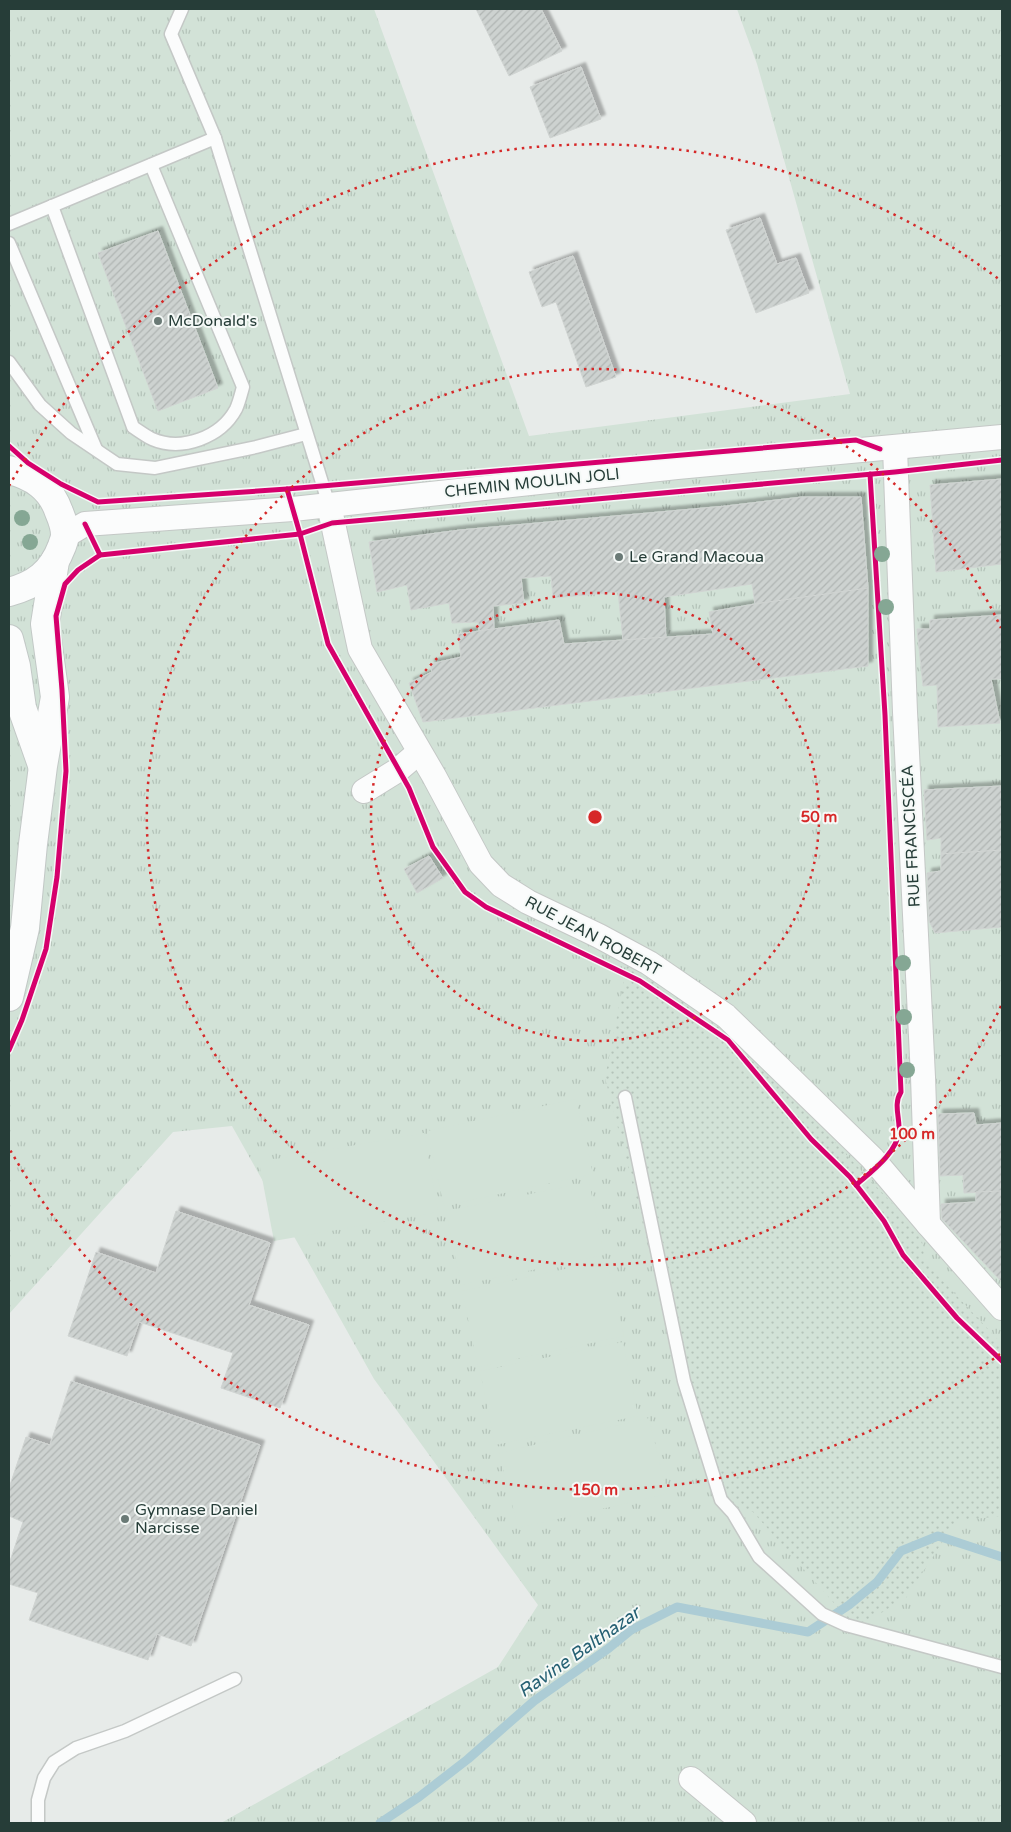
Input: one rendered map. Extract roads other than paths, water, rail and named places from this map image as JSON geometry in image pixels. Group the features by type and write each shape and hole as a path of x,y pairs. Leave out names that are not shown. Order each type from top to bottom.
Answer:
{"main road":[{"path":"9,470 27,476 43,486 55,501 62,519 65,536 55,561 45,624 54,698 33,844 25,928 9,997"},
{"path":"9,592 25,588 42,577 55,561"},
{"path":"9,638 16,666 22,708 43,766"}],"street":[{"name":"CHEMIN MOULIN JOLI","path":"65,536 85,524 328,505 677,467 1002,437"},
{"name":"RUE FRANCISCÉA","path":"895,448 928,1224"},
{"name":"RUE JEAN ROBERT","path":"328,505 360,649 481,864 501,885 528,902 599,936 649,963 726,1016 872,1158 1002,1308"},
{"path":"364,791 398,770 419,752"},
{"path":"691,1779 744,1823"}],"lane":[{"path":"182,9 171,34 215,138 328,505"},
{"path":"9,224 215,138"},
{"path":"52,206 133,427 153,440 176,444 200,440 221,428 235,410 243,387 151,165"},
{"path":"9,243 96,449"},
{"path":"9,362 40,405 71,433 117,464 154,468 256,447 306,434"},
{"path":"624,1097 684,1381 721,1500 733,1513 759,1557 822,1614 846,1625 1002,1667"},
{"path":"38,1823 38,1800 44,1778 54,1762 76,1748 125,1731 235,1679"}],"waterway":[{"name":"Ravine Balthazar","path":"380,1823 419,1797 468,1759 534,1701 609,1648 631,1630 677,1607 808,1632 849,1605 877,1582 901,1551 938,1536 1002,1557"}],"place":[{"name":"McDonald's","path":"158,321"},
{"name":"Le Grand Macoua","path":"619,557"},
{"name":"Gymnase Daniel Narcisse","path":"125,1519"}]}
